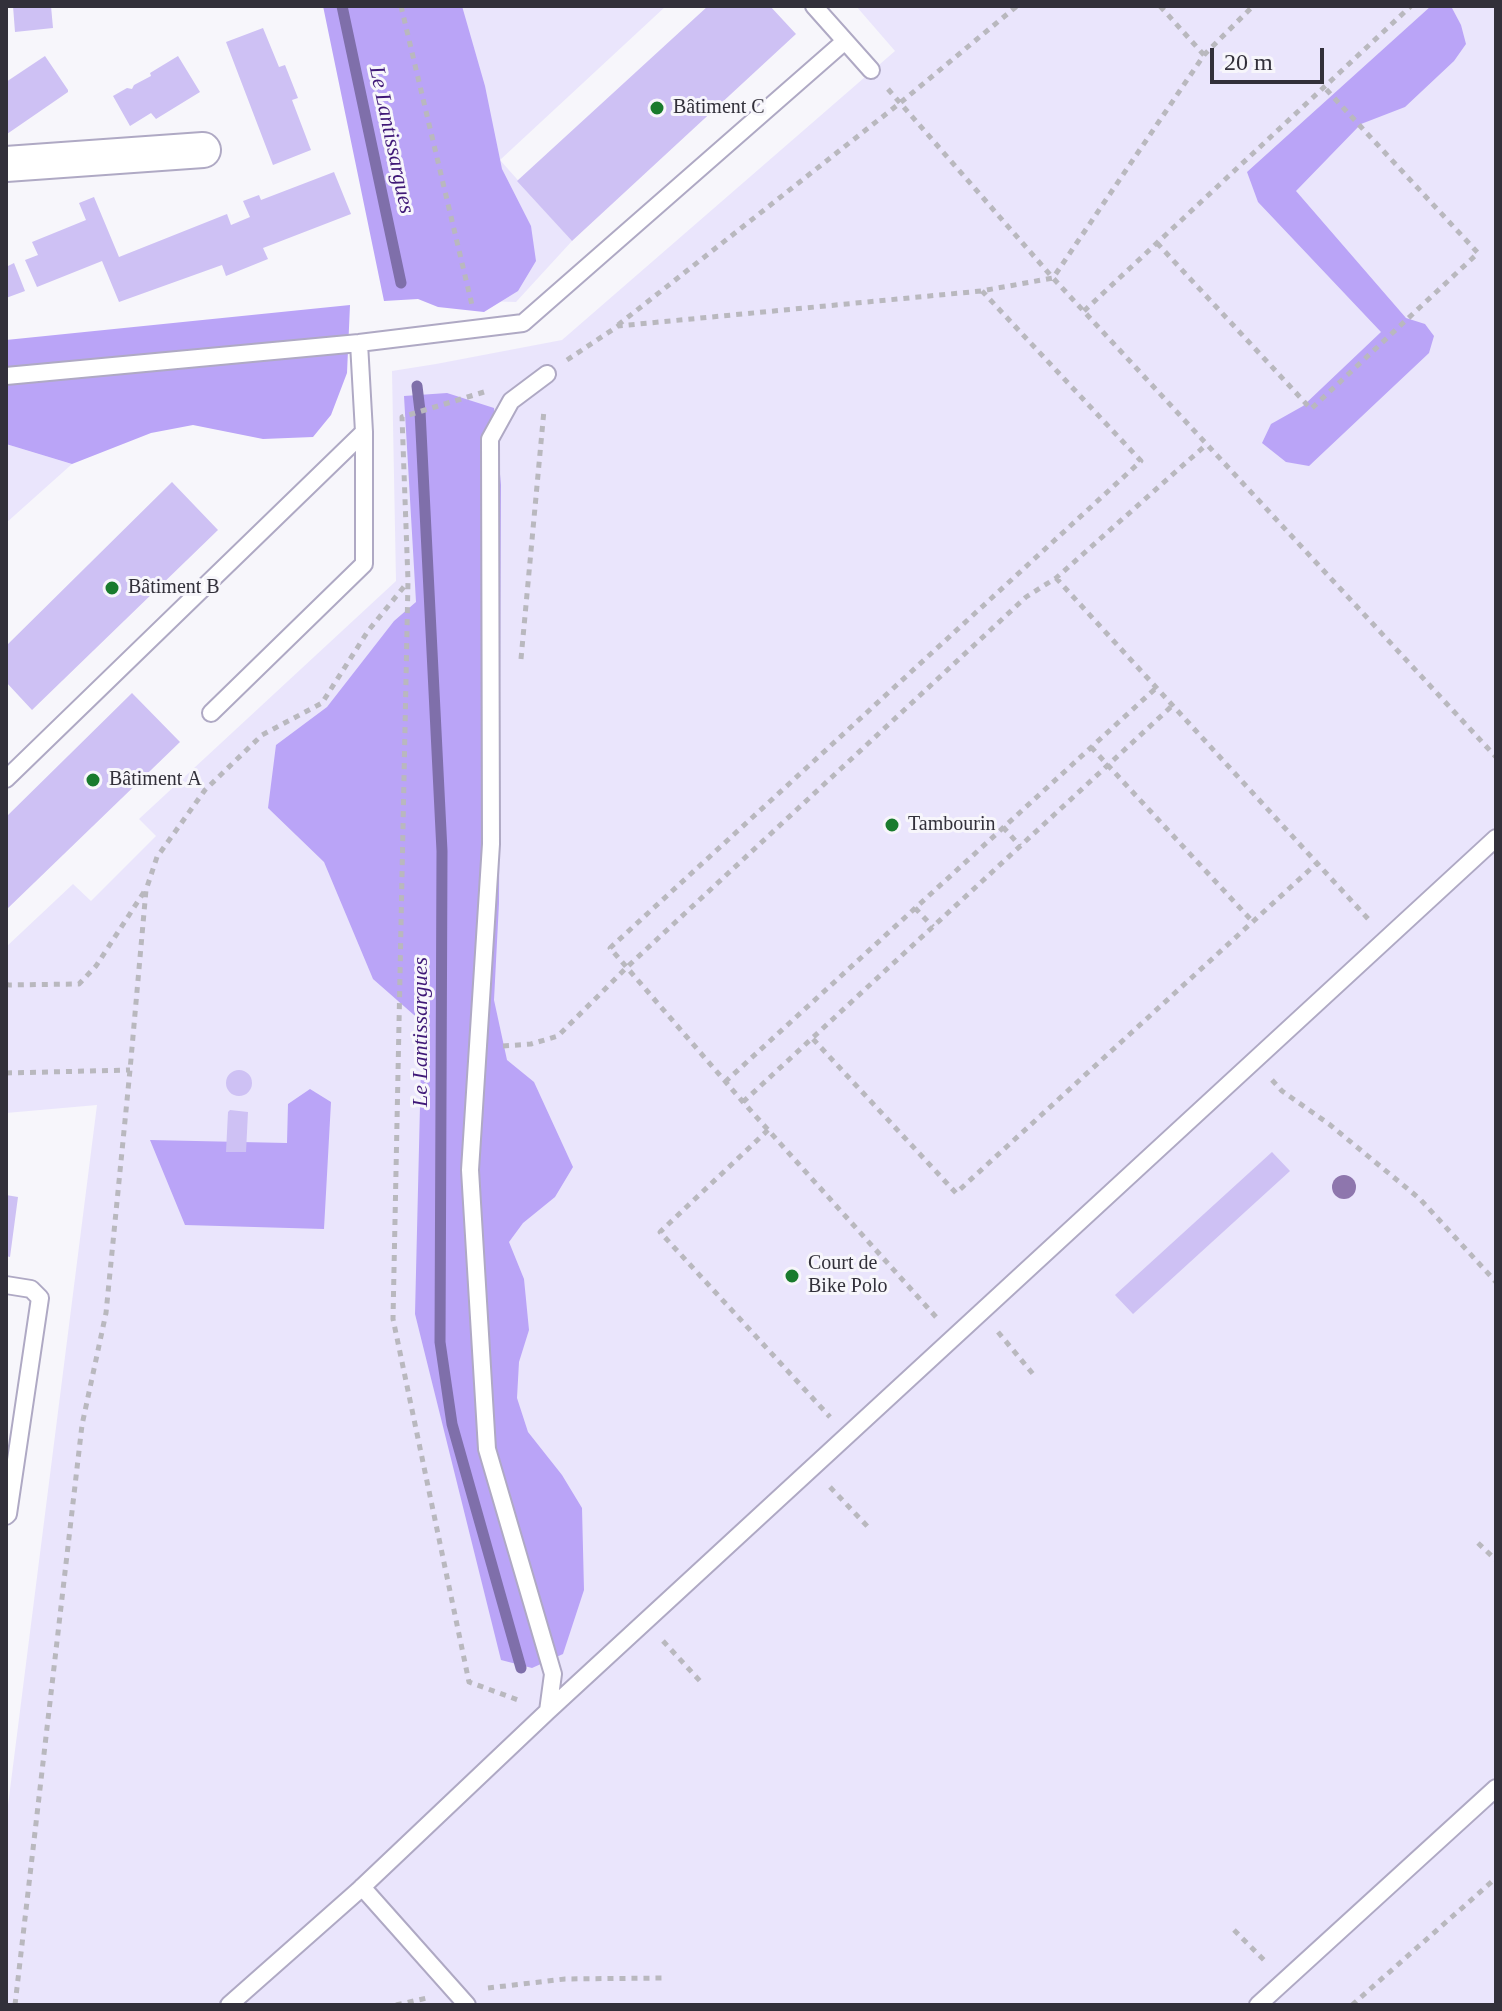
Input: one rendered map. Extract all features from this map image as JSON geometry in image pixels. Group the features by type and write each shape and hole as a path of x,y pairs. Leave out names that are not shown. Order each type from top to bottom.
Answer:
{"street":[{"path":"6,164 203,150"}],"lane":[{"path":"814,6 871,70"},
{"path":"6,376 359,343 523,323 845,41"},
{"path":"211,713 364,564 364,432 359,343"},
{"path":"547,374 511,401 490,439 491,844 470,1170 487,1449 553,1674 548,1711"},
{"path":"6,779 364,432"},
{"path":"229,2005 362,1887 953,1336 1496,838"},
{"path":"6,1285 31,1289 40,1298 6,1516"},
{"path":"1258,2005 1496,1788"},
{"path":"362,1887 467,2005"}],"path":[{"path":"401,6 478,329"},
{"path":"520,666 547,374 618,326 900,103 1017,6"},
{"path":"1160,6 1204,55"},
{"path":"1084,311 1411,6"},
{"path":"618,326 981,291 1053,278 1204,55 1251,7"},
{"path":"871,70 1053,278 1496,757"},
{"path":"1157,243 1311,409 1478,253 1324,87"},
{"path":"953,1336 725,1082 610,948 1141,461 981,291"},
{"path":"491,390 402,417 408,581 393,1319 469,1682 548,1711"},
{"path":"478,1048 531,1044 558,1036 626,968 1026,597 1056,578 1207,444"},
{"path":"1056,578 1387,939"},
{"path":"15,2005 82,1425 106,1313 146,890 157,857 205,790 262,735 322,703 368,631 408,581"},
{"path":"725,1082 1156,688"},
{"path":"743,1102 1173,705"},
{"path":"1091,747 1253,922"},
{"path":"1003,827 1020,846"},
{"path":"813,1039 956,1193 1317,863"},
{"path":"6,984 79,984 96,966 146,890"},
{"path":"915,908 933,927"},
{"path":"1254,1061 1282,1091 1329,1124 1420,1199 1496,1282"},
{"path":"6,1073 130,1070"},
{"path":"768,1130 660,1232 847,1435"},
{"path":"982,1311 1033,1374"},
{"path":"812,1468 868,1527"},
{"path":"1478,1543 1496,1560"},
{"path":"645,1622 700,1681"},
{"path":"1352,2005 1496,1878"},
{"path":"1234,1930 1284,1981"},
{"path":"455,1991 565,1979 662,1978"}],"shaded area":[{"path":"323,6 462,6 485,86 502,169 531,226 536,261 518,291 484,312 438,307 418,299 384,301"},
{"path":"357,6 666,6 500,160 572,241 516,302 418,299"},
{"path":"856,6 1496,6 1496,2005 6,2005 6,1821 97,1105 6,1113 6,947 73,884 91,901 156,836 139,819 396,581 392,371 562,340 895,51"},
{"path":"1431,6 1452,8 1461,25 1466,44 1454,61 1405,107 1361,124 1296,191 1406,318 1425,324 1434,336 1429,353 1309,466 1286,462 1262,443 1271,424 1303,406 1381,332 1258,202 1247,172"},
{"path":"350,305 347,373 331,415 313,437 263,439 193,425 151,433 72,464 6,444 6,340"},
{"path":"447,393 494,408 501,485 499,903 494,1000 507,1060 534,1082 573,1167 555,1197 523,1223 509,1242 524,1279 529,1330 519,1362 517,1398 528,1432 562,1475 582,1508 584,1590 563,1654 532,1668 501,1660 415,1314 422,1022 373,979 324,862 268,808 276,745 327,707 394,621 416,602 404,396"},
{"path":"6,444 72,464 6,523"},
{"path":"310,1089 331,1102 324,1229 185,1225 150,1140 287,1143 288,1104"}],"building":[{"path":"13,6 51,6 53,28 15,32"},
{"name":"Bâtiment C","path":"708,6 770,6 796,34 572,241 517,181"},
{"path":"263,28 279,67 285,65 298,98 292,100 311,150 273,165 226,42"},
{"path":"45,56 68,92 7,134 6,82"},
{"path":"178,56 200,92 156,119 151,113 130,126 113,96 127,88 132,89 151,76 150,73"},
{"path":"334,172 351,214 263,248 268,259 226,276 222,265 119,302 102,261 37,287 25,260 38,255 32,242 86,220 79,203 94,197 119,257 227,214 231,225 250,217 243,201 259,195 261,200"},
{"path":"14,263 25,291 6,298 6,267"},
{"name":"Bâtiment B","path":"172,482 218,530 32,710 6,682 6,646"},
{"name":"Bâtiment A","path":"132,693 180,742 6,910 6,817"},
{"path":"239,1070 248,1074 252,1083 248,1092 239,1096 230,1092 226,1083 230,1074"},
{"path":"230,1110 248,1112 246,1152 226,1152"},
{"path":"1272,1152 1290,1171 1133,1314 1115,1295"},
{"path":"6,1195 18,1197 10,1257 6,1256"}],"waterway":[{"name":"Le Lantissargues","path":"342,6 401,283"},
{"name":"Le Lantissargues","path":"417,386 442,851 440,1342 452,1424 521,1668"}],"place":[{"name":"Bâtiment C","path":"657,108"},
{"name":"Bâtiment B","path":"112,588"},
{"name":"Bâtiment A","path":"93,780"},
{"name":"Tambourin","path":"892,825"},
{"name":"Court de Bike Polo","path":"792,1276"}]}
